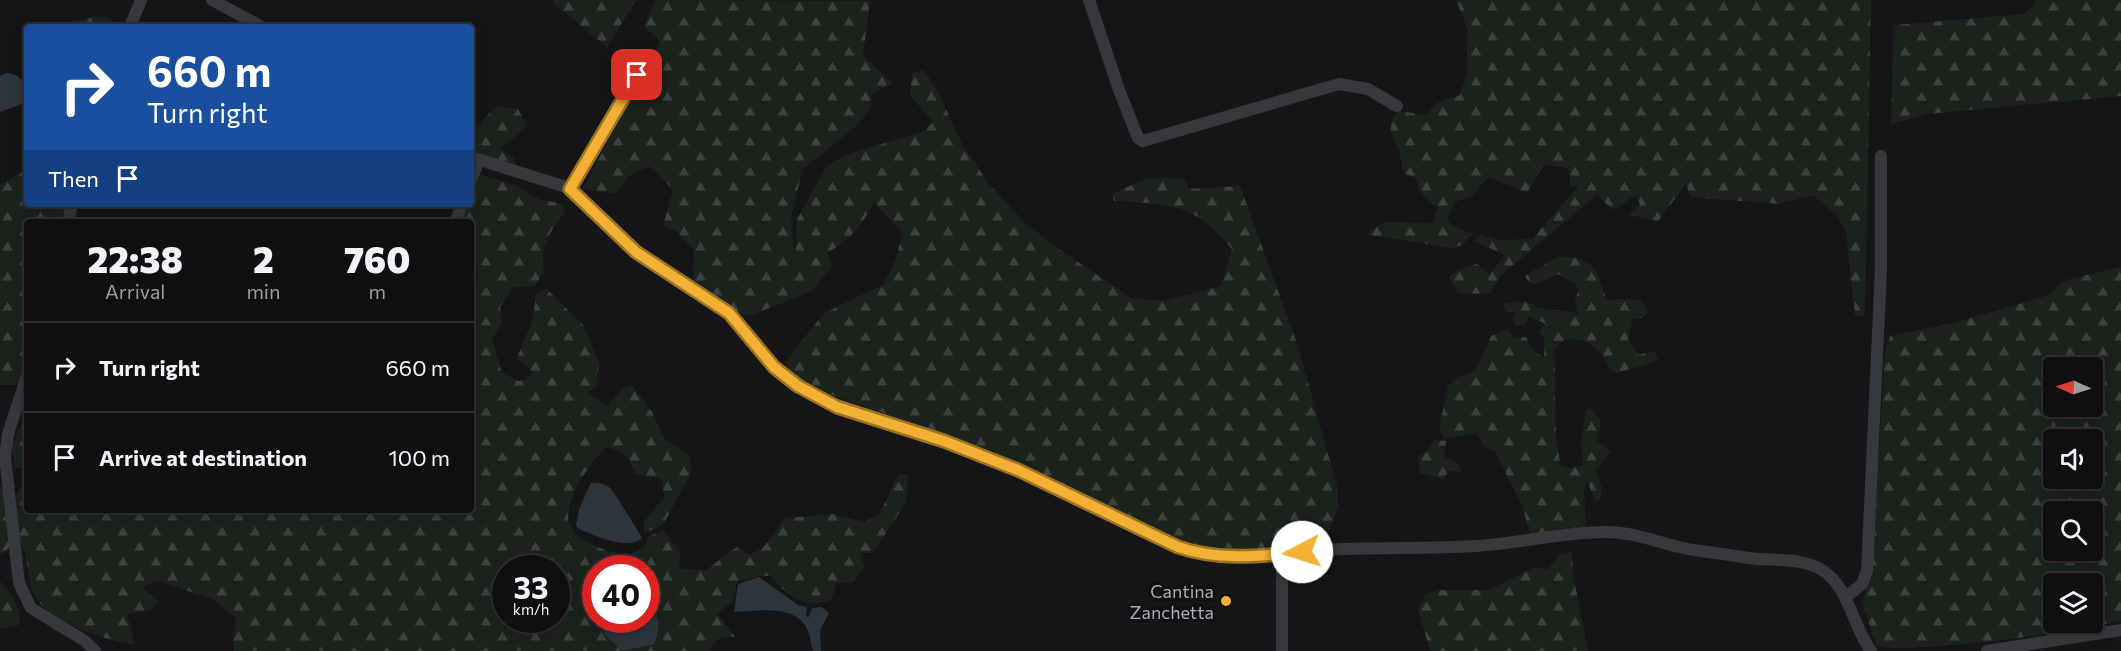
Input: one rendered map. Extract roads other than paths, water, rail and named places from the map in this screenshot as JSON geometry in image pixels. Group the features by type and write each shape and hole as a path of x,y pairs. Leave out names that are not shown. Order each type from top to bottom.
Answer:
{"street":[{"path":"131,24 141,0"},
{"path":"212,0 256,24"},
{"path":"1089,0 1119,90 1138,138 1143,141 1339,84 1368,89 1397,106"},
{"path":"570,189 646,57"},
{"path":"1845,598 1862,584 1867,571 1881,269 1881,156"},
{"path":"475,159 570,189 636,252 729,313 774,367 823,400 944,441 1008,466 1199,555 1224,557 1477,546 1617,532 1680,548 1810,565 1830,576 1845,598 1863,642 1871,651"},
{"path":"24,385 8,434 5,457 19,583 31,608 85,641 95,651"},
{"path":"1282,554 1282,651"},
{"path":"1987,651 2121,630"}],"place":[{"name":"Cantina Zanchetta","path":"1226,601"}]}
